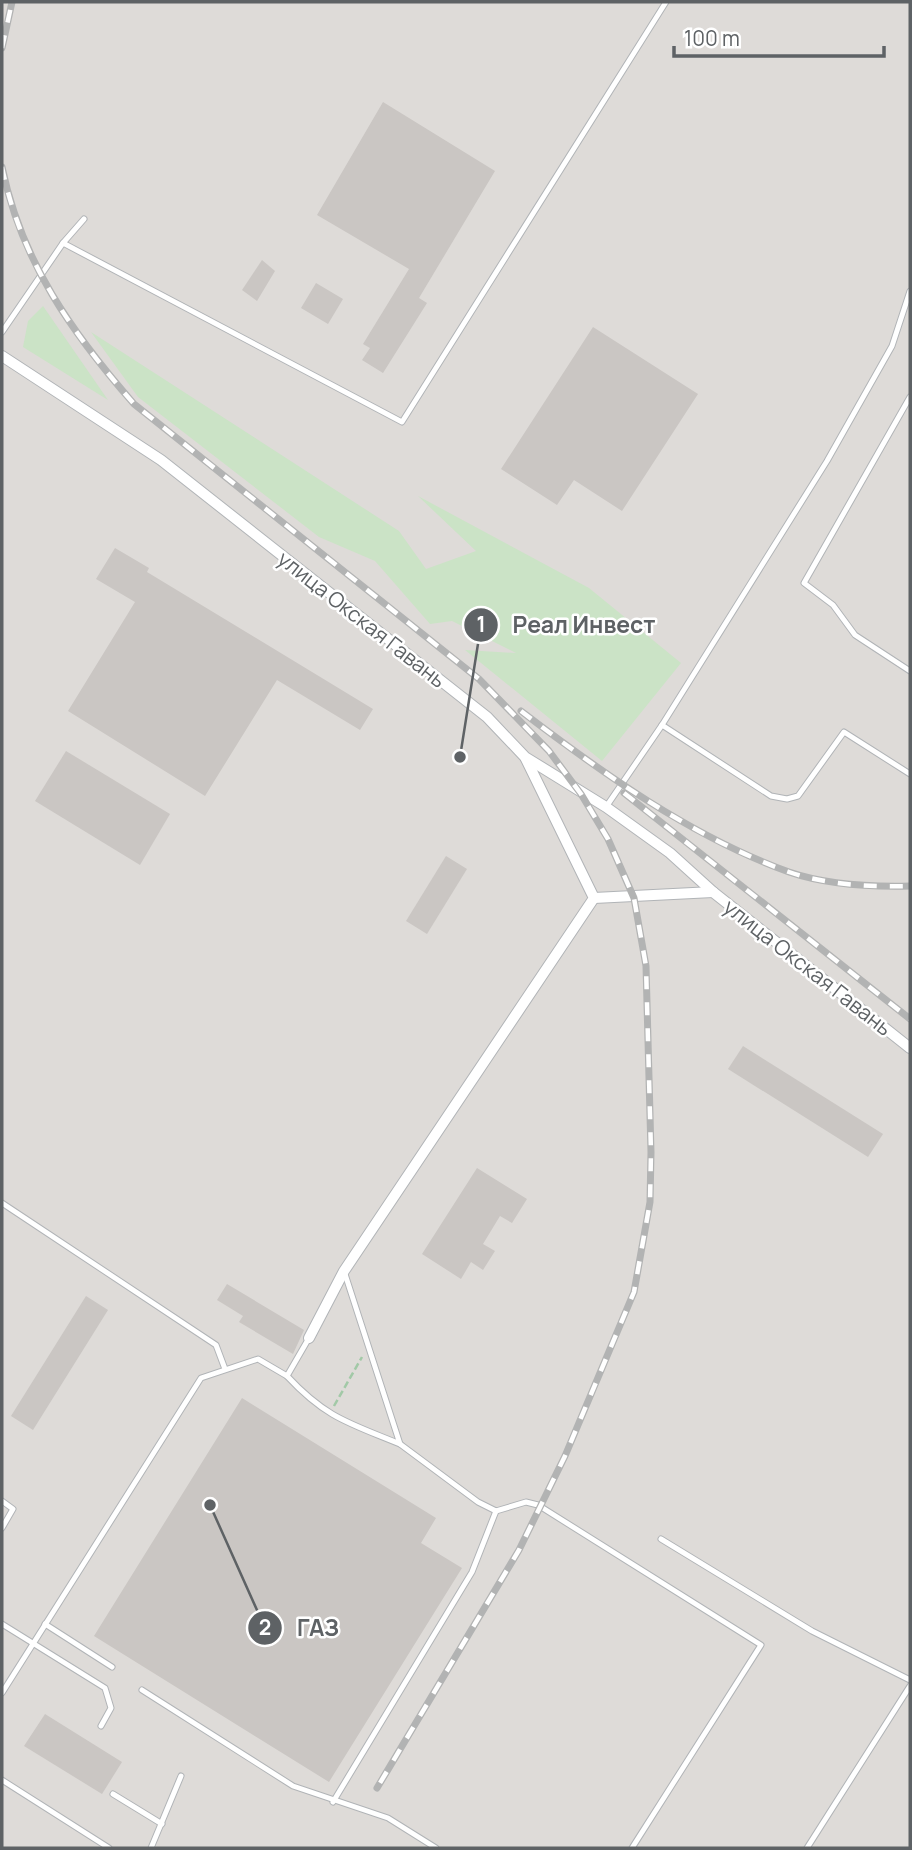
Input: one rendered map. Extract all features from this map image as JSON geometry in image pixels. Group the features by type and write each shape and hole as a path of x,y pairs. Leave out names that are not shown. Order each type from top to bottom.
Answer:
{"street":[{"name":"улица Окская Гавань","path":"2,356 161,460 487,718 525,757 606,807 670,853 713,892 910,1048"},
{"path":"525,757 594,898"},
{"path":"594,898 713,892"},
{"path":"309,1338 344,1271 594,898"}],"lane":[{"path":"63,243 402,422 666,2"},
{"path":"2,332 63,243 84,219"},
{"path":"606,807 662,725 827,461 892,345 910,291"},
{"path":"910,397 804,583 833,604 855,635 910,671"},
{"path":"662,725 771,796 787,799 798,796 844,732 910,774"},
{"path":"2,1203 216,1345 225,1369"},
{"path":"344,1271 401,1444"},
{"path":"287,1376 309,1338"},
{"path":"2,1693 201,1378 258,1359 287,1376 310,1402 329,1415 401,1444 478,1502 496,1511 526,1502 538,1505 761,1645 632,1848"},
{"path":"2,1501 13,1509 2,1528"},
{"path":"333,1802 472,1572 496,1511"},
{"path":"661,1539 812,1631 910,1680"},
{"path":"2,1624 105,1688 111,1708 101,1726"},
{"path":"45,1624 112,1667"},
{"path":"807,1848 910,1686"},
{"path":"142,1690 293,1786 333,1802 388,1818 436,1848"},
{"path":"151,1848 181,1776"},
{"path":"2,1780 109,1848"},
{"path":"113,1794 162,1824"}],"path":[{"path":"329,1415 368,1346"}],"shaded area":[{"path":"2,2 910,2 910,1848 2,1848"}],"green space":[{"path":"43,306 108,400 23,347 28,321"},
{"path":"91,332 399,531 426,569 476,551 418,496 589,588 681,663 602,761 465,650 516,653 452,621 430,624 375,561 319,537 138,397"}],"building":[{"path":"383,102 495,171 419,298 427,303 383,373 362,360 370,348 363,344 409,269 317,215"},
{"path":"262,260 275,271 257,301 242,290"},
{"path":"316,283 343,299 328,324 301,308"},
{"path":"593,327 698,394 622,511 574,480 557,505 501,469"},
{"path":"115,548 149,568 147,572 373,709 360,730 277,680 205,796 68,711 135,602 96,579"},
{"path":"66,751 170,814 140,865 35,801"},
{"path":"446,856 467,869 427,934 406,921"},
{"path":"743,1046 883,1134 868,1157 728,1069"},
{"path":"477,1168 527,1199 512,1223 500,1216 483,1244 495,1251 483,1270 471,1262 461,1279 422,1254"},
{"path":"227,1284 304,1330 293,1354 239,1322 243,1316 217,1300"},
{"path":"86,1296 108,1310 33,1430 11,1416"},
{"path":"242,1398 436,1518 421,1543 462,1568 329,1782 94,1636"},
{"path":"45,1714 122,1762 102,1794 24,1746"}],"railway":[{"path":"2,48 12,2"},
{"path":"2,167 22,234 52,294 90,350 134,404 479,679 549,751 581,794 608,839 634,898 646,966 651,1152 650,1202 634,1292 565,1456 519,1550 377,1788"},
{"path":"521,711 649,802 753,858 818,880 910,886"},
{"path":"624,793 910,1019"}],"place":[{"name":"Реал Инвест","path":"460,757"},
{"name":"ГАЗ","path":"210,1505"}]}
